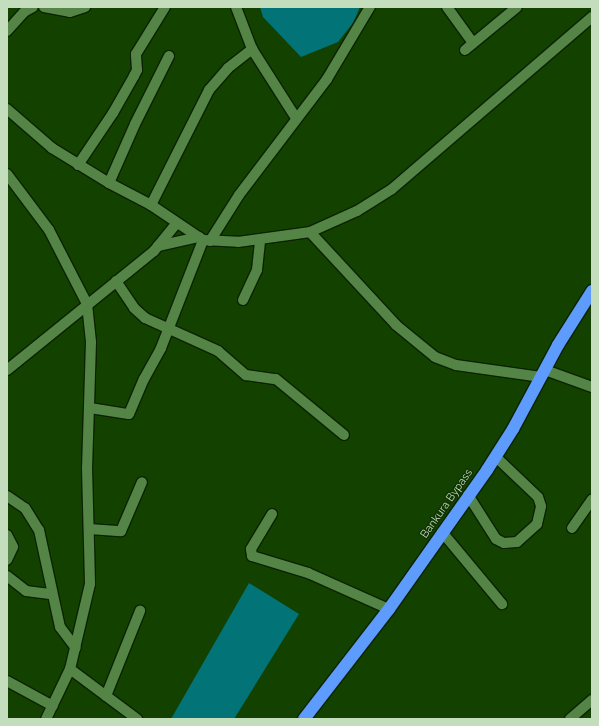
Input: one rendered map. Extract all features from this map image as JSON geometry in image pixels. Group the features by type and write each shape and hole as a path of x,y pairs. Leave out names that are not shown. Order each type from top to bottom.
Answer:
{"highway":[{"name":"Bankura Bypass","path":"304,719 389,609 496,456 592,291"}],"street":[{"path":"7,31 24,12 33,7"},
{"path":"49,8 70,12 85,7"},
{"path":"78,166 113,113 134,76 136,70 136,54 165,7"},
{"path":"236,7 252,48 296,118"},
{"path":"90,408 130,414 169,328 204,239 327,78 370,7"},
{"path":"453,10 469,46 517,7"},
{"path":"158,246 204,239 225,243 310,232 357,211 392,189 592,16"},
{"path":"151,205 209,90 228,68 252,48"},
{"path":"109,184 135,124 169,56"},
{"path":"7,109 52,148 78,166 109,184 151,205 204,239"},
{"path":"9,181 49,230 87,304 92,358 86,468 90,584 70,669 46,719"},
{"path":"7,370 158,246 177,223"},
{"path":"310,232 396,325 435,357 456,365 543,373 592,387"},
{"path":"243,300 257,270 260,239"},
{"path":"116,281 140,314 218,351 246,375 276,380 344,435"},
{"path":"468,495 496,539 504,543 517,542 537,524 541,506 538,497 496,456"},
{"path":"89,530 121,531 142,482"},
{"path":"8,498 25,508 39,530 60,627 76,648"},
{"path":"572,528 592,499"},
{"path":"272,514 251,549 252,556 308,573 389,609"},
{"path":"442,532 502,604"},
{"path":"7,535 13,548 7,560"},
{"path":"7,576 26,591 52,594"},
{"path":"106,696 140,611"},
{"path":"70,669 137,719"},
{"path":"7,681 53,706"},
{"path":"570,719 592,700"}],"water":[{"path":"260,7 360,7 353,23 338,42 301,57 263,17"},
{"path":"249,583 299,614 234,719 171,719"}]}
